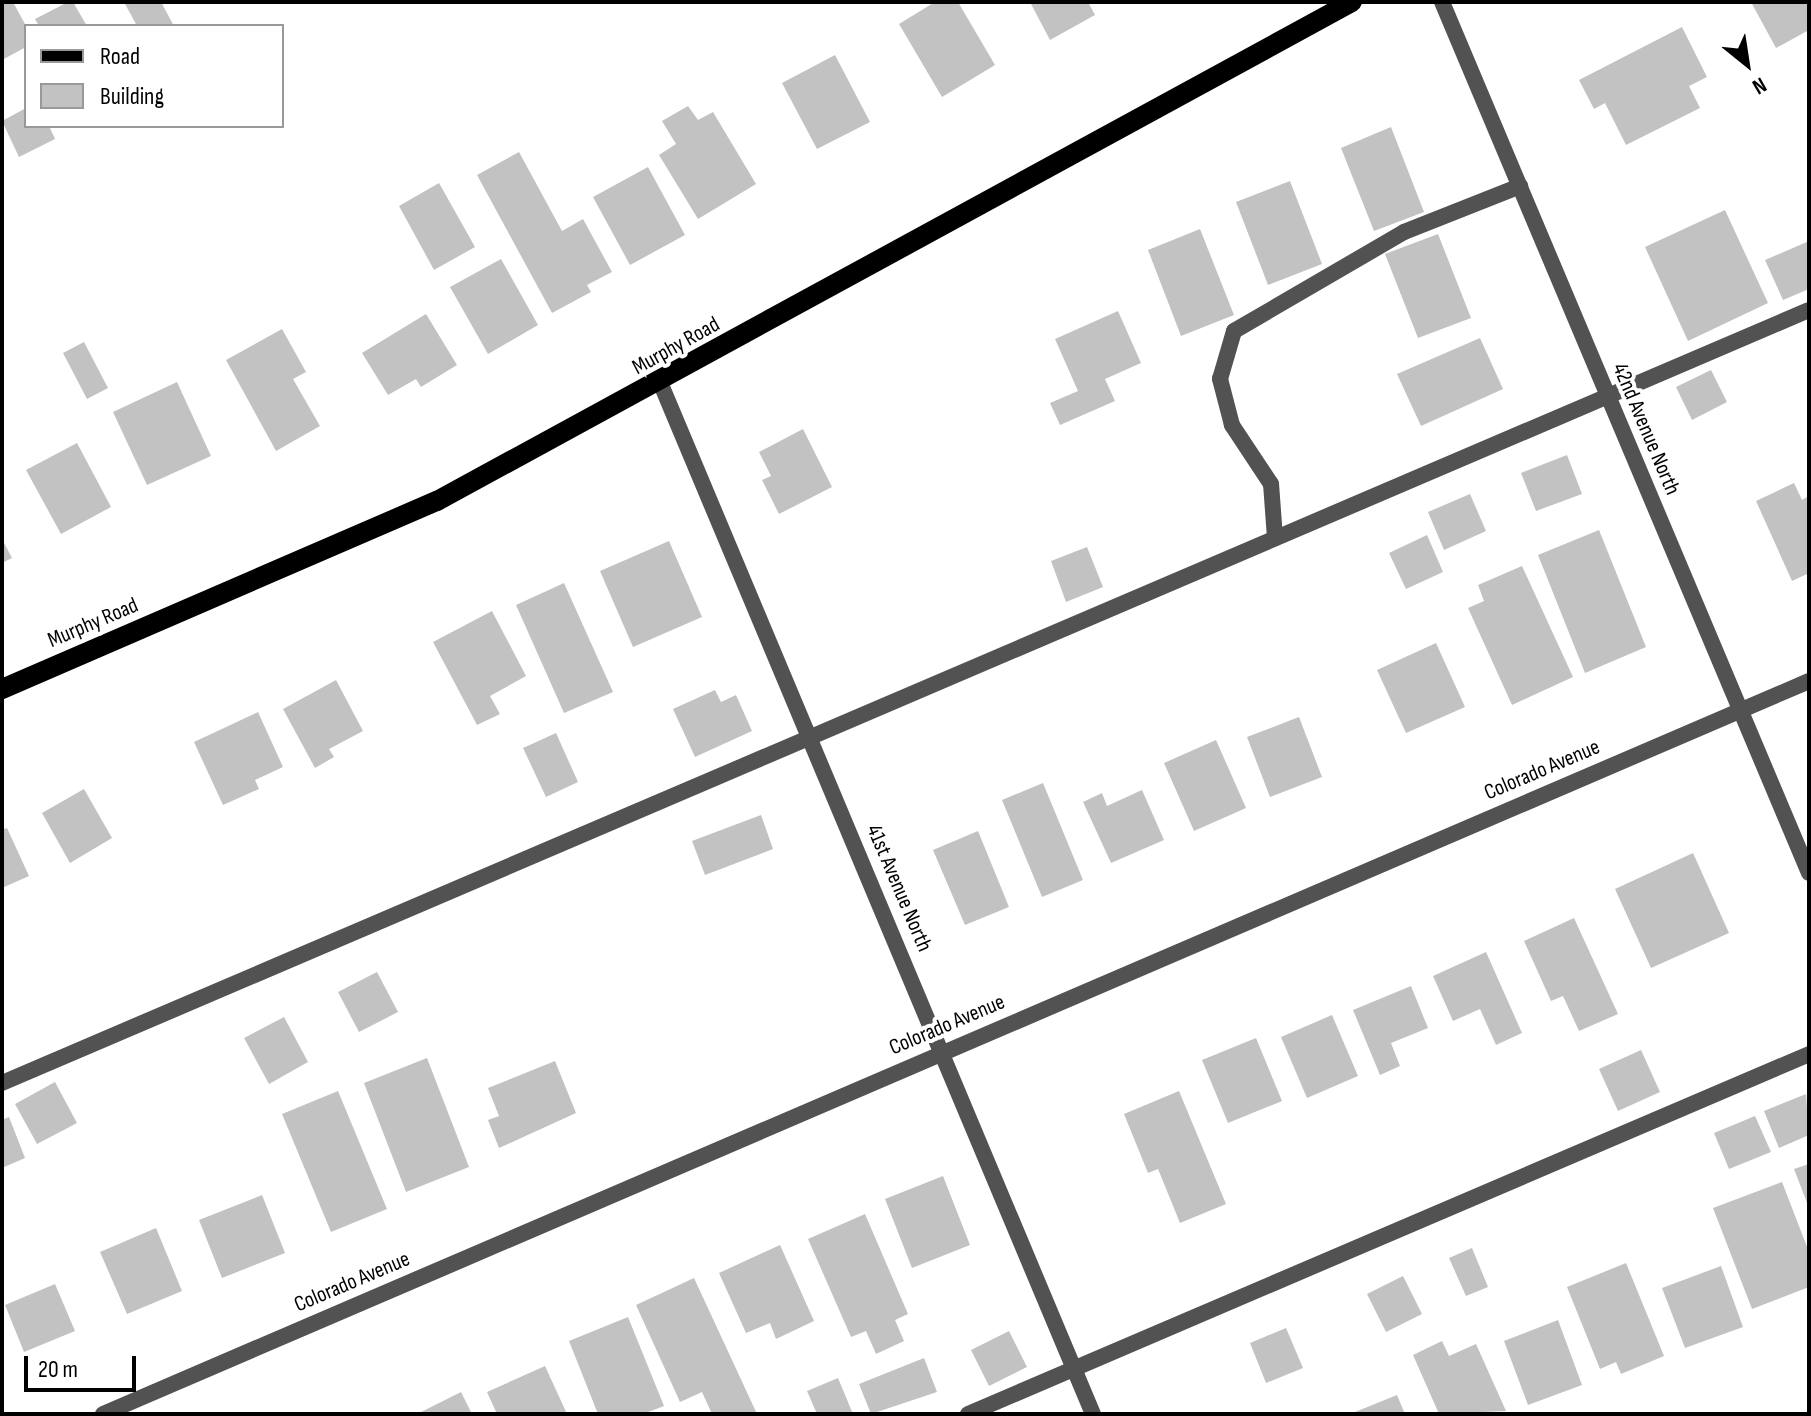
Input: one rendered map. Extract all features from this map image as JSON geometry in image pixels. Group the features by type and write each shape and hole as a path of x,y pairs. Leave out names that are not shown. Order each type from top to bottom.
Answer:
{"main road":[{"name":"Murphy Road","path":"2,689 437,501 1352,2"}],"street":[{"name":"42nd Avenue North","path":"1442,2 1809,873"},
{"path":"1275,538 1271,484 1232,425 1220,379 1234,331 1404,232 1520,186"},
{"path":"2,1083 1809,310"},
{"name":"41st Avenue North","path":"660,382 944,1050 1093,1414"},
{"name":"Colorado Avenue","path":"103,1414 944,1050 1809,681"},
{"path":"968,1414 1073,1365 1809,1054"}],"building":[{"path":"2,2 13,2 25,24 24,48 2,60"},
{"path":"73,2 86,24 38,24 35,19"},
{"path":"124,2 161,2 173,24 136,24"},
{"path":"935,2 958,2 995,65 942,97 899,24"},
{"path":"1030,2 1088,2 1095,15 1050,40"},
{"path":"1751,2 1809,2 1809,30 1776,48"},
{"path":"1682,27 1707,77 1689,86 1700,108 1626,145 1605,103 1594,109 1579,80"},
{"path":"835,55 870,122 817,149 782,83"},
{"path":"688,106 698,120 713,112 756,184 698,219 659,155 676,144 662,121"},
{"path":"24,109 24,128 50,128 55,139 19,157 2,121"},
{"path":"1391,127 1424,212 1374,231 1341,148"},
{"path":"519,152 562,231 583,219 612,272 587,285 591,292 552,313 477,175"},
{"path":"648,167 685,235 630,265 593,197"},
{"path":"1290,181 1322,264 1268,285 1236,202"},
{"path":"439,183 475,247 434,270 399,206"},
{"path":"1725,210 1768,303 1688,341 1645,247"},
{"path":"1200,229 1234,315 1181,336 1148,250"},
{"path":"1438,234 1471,318 1418,338 1385,254"},
{"path":"1809,241 1809,289 1783,300 1765,260"},
{"path":"501,259 538,325 488,354 450,287"},
{"path":"1118,311 1141,363 1105,379 1115,401 1060,425 1050,403 1078,391 1055,339"},
{"path":"426,314 457,365 421,387 416,379 388,395 362,353"},
{"path":"282,329 306,372 293,379 320,426 276,451 226,360"},
{"path":"1480,338 1503,389 1421,426 1397,374"},
{"path":"84,342 108,388 87,399 63,353"},
{"path":"1711,370 1727,402 1692,420 1676,387"},
{"path":"177,382 211,456 147,485 113,412"},
{"path":"803,429 832,487 779,514 762,480 771,476 759,452"},
{"path":"77,443 111,507 61,534 26,470"},
{"path":"1567,455 1582,494 1536,511 1521,473"},
{"path":"1794,483 1802,500 1809,496 1809,573 1792,581 1756,501"},
{"path":"1470,494 1486,531 1444,550 1428,512"},
{"path":"1599,530 1646,647 1585,673 1538,555"},
{"path":"1427,535 1443,572 1406,589 1389,553"},
{"path":"2,539 12,558 2,563"},
{"path":"669,541 702,617 633,647 600,571"},
{"path":"1087,547 1103,587 1066,602 1051,561"},
{"path":"1522,566 1573,677 1512,705 1468,608 1484,601 1478,585"},
{"path":"564,583 613,692 564,713 516,605"},
{"path":"492,611 526,676 490,696 500,714 477,725 433,642"},
{"path":"1436,643 1465,707 1406,733 1377,670"},
{"path":"336,680 363,731 329,749 334,757 315,768 283,709"},
{"path":"715,690 721,702 736,695 752,731 695,757 673,709"},
{"path":"258,712 283,767 255,780 259,789 223,805 194,742"},
{"path":"1299,717 1322,777 1270,797 1247,737"},
{"path":"556,733 578,782 546,797 523,748"},
{"path":"1216,740 1246,808 1194,831 1164,763"},
{"path":"1043,783 1083,880 1042,897 1002,800"},
{"path":"84,789 112,838 70,863 42,813"},
{"path":"1142,790 1164,840 1111,863 1083,802 1102,793 1107,806"},
{"path":"761,815 773,849 705,875 692,841"},
{"path":"7,828 29,876 2,888 2,830"},
{"path":"978,831 1009,907 965,925 933,850"},
{"path":"1693,853 1729,933 1651,968 1615,889"},
{"path":"1574,918 1618,1014 1579,1031 1563,996 1551,1001 1524,941"},
{"path":"1486,952 1522,1033 1496,1045 1480,1009 1453,1021 1433,976"},
{"path":"377,972 398,1012 359,1032 338,992"},
{"path":"1411,986 1428,1028 1391,1043 1400,1066 1380,1075 1353,1010"},
{"path":"1332,1015 1358,1076 1307,1098 1281,1037"},
{"path":"284,1017 308,1062 269,1084 244,1038"},
{"path":"1256,1038 1282,1101 1228,1123 1202,1060"},
{"path":"1641,1050 1660,1092 1618,1111 1599,1069"},
{"path":"427,1058 469,1167 406,1192 364,1083"},
{"path":"555,1061 576,1113 499,1148 488,1120 499,1116 488,1088"},
{"path":"55,1082 77,1123 37,1144 15,1104"},
{"path":"338,1091 387,1209 331,1232 282,1114"},
{"path":"1179,1091 1226,1204 1180,1223 1158,1169 1148,1173 1124,1114"},
{"path":"1806,1094 1809,1135 1779,1148 1764,1111"},
{"path":"1755,1116 1771,1152 1729,1169 1714,1133"},
{"path":"9,1117 25,1158 2,1168 2,1120"},
{"path":"1809,1164 1809,1208 1794,1169"},
{"path":"943,1176 970,1245 912,1268 885,1199"},
{"path":"1782,1182 1809,1252 1809,1287 1752,1309 1713,1208"},
{"path":"262,1195 285,1253 222,1278 199,1220"},
{"path":"865,1214 908,1314 895,1320 904,1341 876,1354 866,1331 851,1337 808,1239"},
{"path":"156,1228 182,1291 127,1314 100,1252"},
{"path":"780,1245 814,1321 776,1339 770,1323 746,1333 719,1273"},
{"path":"1472,1248 1488,1287 1466,1296 1449,1258"},
{"path":"1626,1263 1664,1356 1621,1374 1616,1362 1600,1369 1567,1287"},
{"path":"1721,1266 1743,1327 1685,1348 1662,1288"},
{"path":"1403,1276 1422,1314 1386,1332 1367,1294"},
{"path":"694,1278 757,1414 712,1414 702,1392 680,1402 636,1305"},
{"path":"55,1284 75,1331 24,1352 5,1305"},
{"path":"628,1317 664,1406 643,1414 598,1414 569,1341"},
{"path":"1558,1320 1582,1385 1528,1405 1504,1341"},
{"path":"1286,1328 1303,1368 1266,1383 1250,1343"},
{"path":"1009,1331 1027,1367 989,1386 971,1350"},
{"path":"1442,1341 1449,1356 1476,1344 1506,1411 1439,1414 1413,1355"},
{"path":"924,1358 937,1392 871,1414 859,1384"},
{"path":"545,1366 567,1414 497,1414 487,1392"},
{"path":"838,1378 853,1414 817,1414 807,1391"},
{"path":"461,1392 472,1414 417,1414"},
{"path":"1397,1395 1405,1414 1350,1414"}]}
